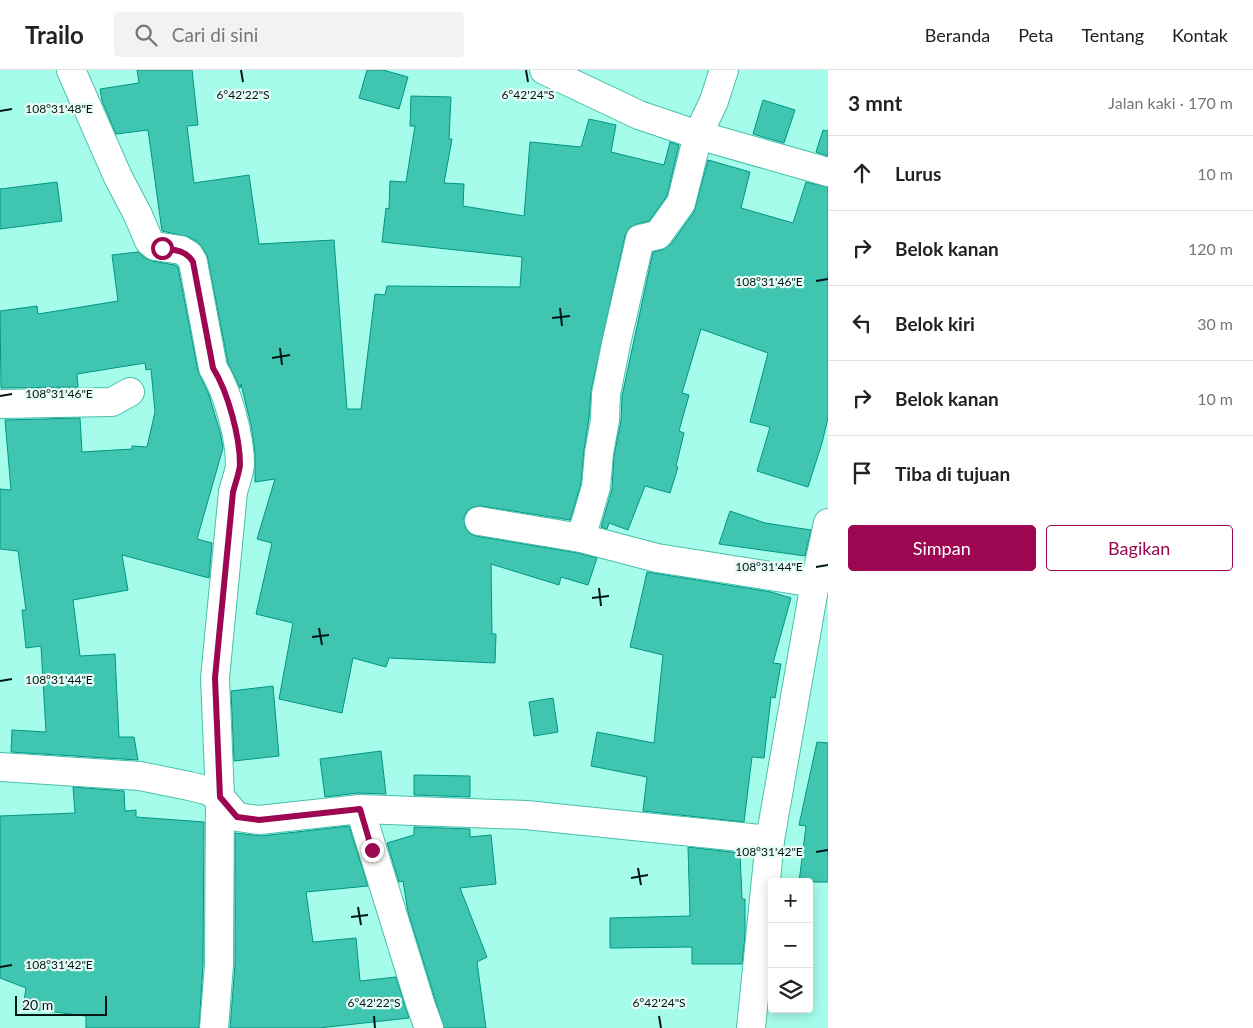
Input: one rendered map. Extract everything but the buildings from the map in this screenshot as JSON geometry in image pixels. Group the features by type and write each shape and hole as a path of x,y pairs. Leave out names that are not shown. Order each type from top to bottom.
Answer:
{"street":[{"path":"71,70 118,177 149,240 155,246 181,250 193,262 213,368 221,381 239,447 240,468 233,492 215,678 220,797 218,965 214,1028"},
{"path":"544,70 639,115 698,135 828,172"},
{"path":"581,538 596,488 599,453 605,420 606,394 640,239 658,235 681,203 698,135 714,101 724,70"},
{"path":"0,404 112,402 130,392"},
{"path":"479,521 581,538 657,558 815,583"},
{"path":"751,1028 770,840 815,583 828,523"},
{"path":"0,767 140,776 206,790 220,797 237,817 259,820 360,809 526,815 770,840"},
{"path":"360,809 394,922 429,1028"}],"route":[{"path":"162,248 181,250 193,262 213,368 221,381 239,447 240,468 233,492 215,678 220,797 237,817 259,820 360,809 372,850"}]}
